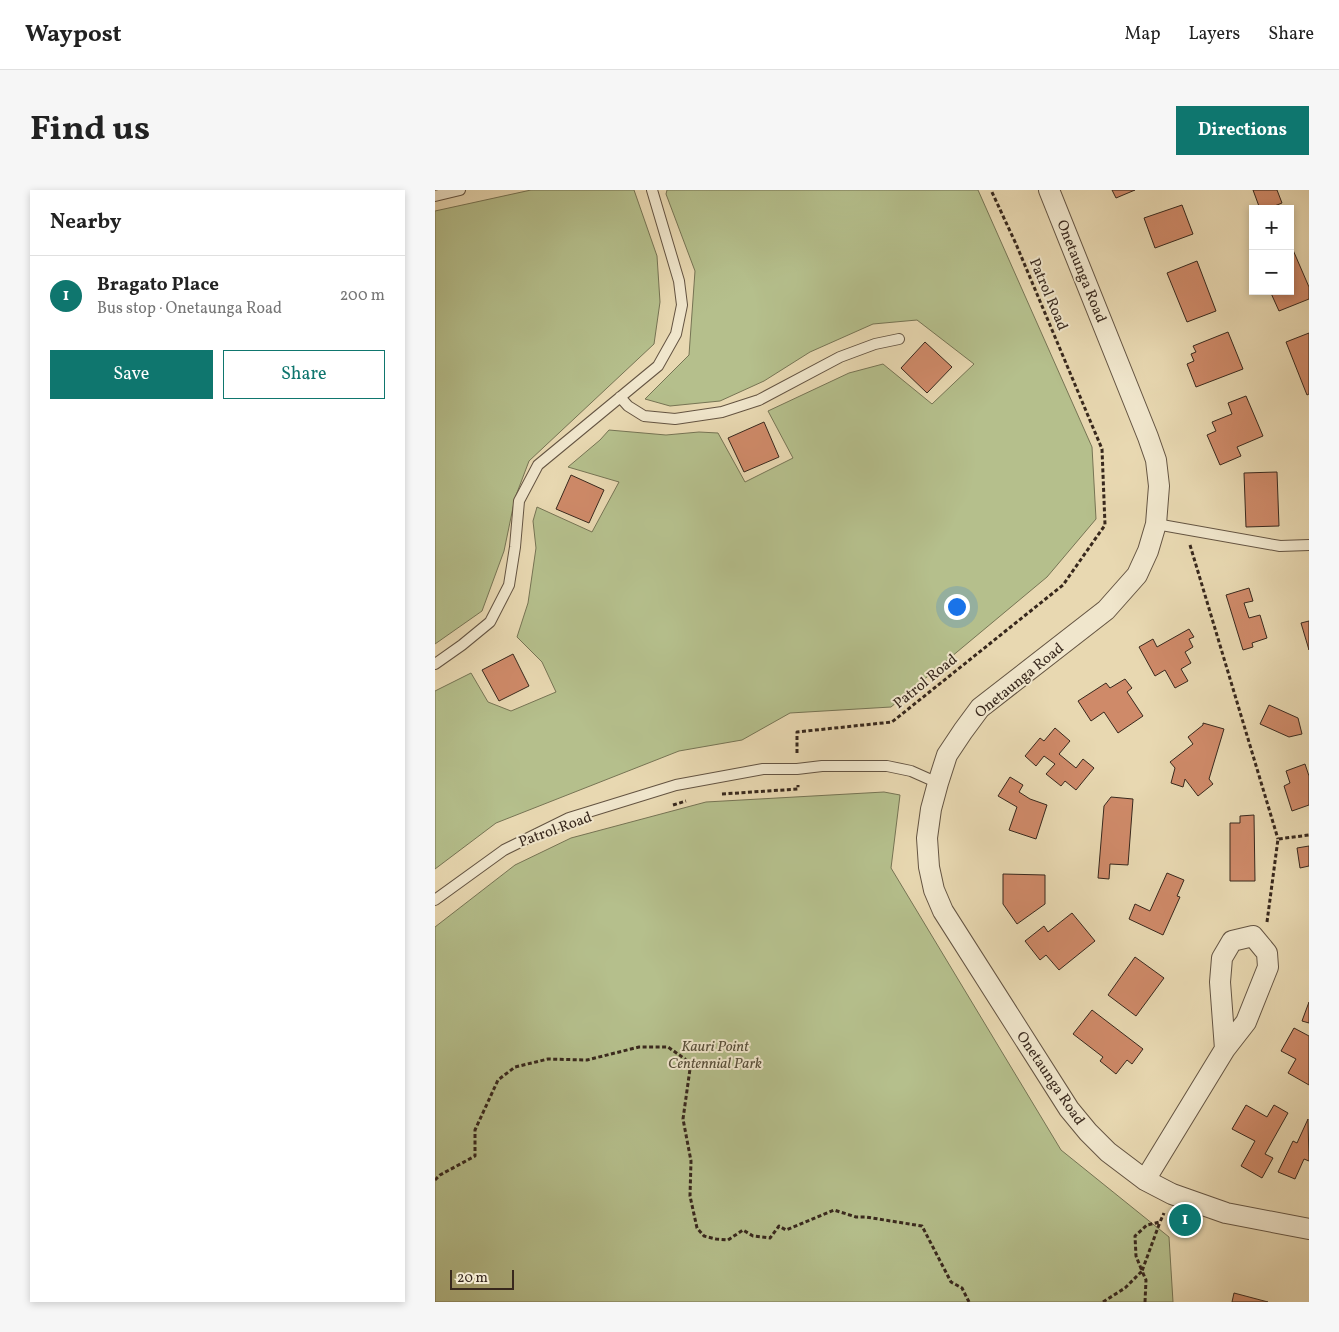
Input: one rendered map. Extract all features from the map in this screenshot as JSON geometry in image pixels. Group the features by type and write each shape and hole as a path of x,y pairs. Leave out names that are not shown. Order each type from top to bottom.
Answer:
{"street":[{"name":"Onetaunga Road","path":"1049,190 1148,437 1155,460 1159,486 1156,524 1148,551 1137,575 1106,610 981,708 963,730 947,755 931,809 927,838 929,866 934,890 943,911 1069,1109 1088,1132 1109,1152 1145,1180 1173,1194 1226,1213 1309,1229"},
{"path":"1145,1180 1225,1049 1246,1022 1268,967 1267,953 1253,936 1232,941 1222,958 1220,982 1225,1049"}],"lane":[{"path":"435,196 460,190"},
{"path":"435,664 490,622 509,585 519,501 538,465 658,366 676,334 682,305 679,281 652,190"},
{"path":"620,397 628,406 644,416 675,418 722,412 759,400 840,357 875,344 899,339"},
{"path":"1156,524 1280,546 1309,545"},
{"path":"435,900 504,850 569,818 676,785 763,770 822,766 887,766 911,771 938,783"}],"path":[{"name":"Patrol Road","path":"717,795 798,790 797,732 892,722 1063,585 1105,525 1102,448 1016,244 991,190"},
{"path":"1185,530 1278,839 1266,930"},
{"path":"670,805 689,800"},
{"path":"1278,839 1309,835"},
{"path":"435,1180 440,1175 475,1156 475,1130 498,1080 515,1067 548,1059 587,1060 639,1047 668,1047 685,1059 690,1069 683,1119 691,1161 690,1196 697,1228 703,1236 728,1240 743,1230 753,1236 769,1238 779,1226 786,1230 834,1210 856,1217 923,1226 951,1282 961,1288 969,1302"},
{"path":"1103,1302 1125,1288 1142,1271 1167,1208"},
{"path":"1145,1302 1145,1280 1136,1256 1135,1236 1147,1225 1160,1222"}],"green space":[{"path":"531,190 634,190 657,256 660,302 654,344 529,461 515,498 504,551 482,611 435,644 435,211"},
{"path":"667,190 978,190 1092,447 1096,519 1047,577 891,707 790,713 742,740 679,751 496,823 435,869 435,691 471,673 488,702 511,711 556,692 542,662 517,637 528,603 536,548 533,521 537,507 592,532 619,482 568,467 609,430 666,435 699,432 718,433 745,482 793,458 768,411 849,373 883,364 932,404 974,364 917,320 873,324 810,352 764,381 720,401 670,406 645,399 689,355 695,271 666,194"},
{"name":"Kauri Point Centennial Park","path":"884,792 900,795 891,868 1061,1150 1169,1237 1173,1302 435,1302 435,927 515,865 571,838 706,802"}],"building":[{"path":"1112,190 1135,190 1116,198"},
{"path":"1253,190 1277,190 1282,203 1277,205 1259,205"},
{"path":"1182,205 1193,234 1155,248 1144,218"},
{"path":"1294,252 1309,287 1309,299 1279,311 1272,295 1294,295"},
{"path":"1197,261 1216,311 1187,322 1167,273"},
{"path":"1228,332 1243,369 1196,387 1187,364 1194,361 1191,354 1196,352 1193,346"},
{"path":"1309,333 1309,394 1307,395 1286,342"},
{"path":"925,342 952,367 927,393 901,368"},
{"path":"1246,396 1263,436 1237,447 1241,456 1220,465 1207,435 1216,431 1212,422 1232,414 1228,403"},
{"path":"764,422 779,457 744,472 728,438"},
{"path":"1277,472 1279,526 1246,527 1244,473"},
{"path":"571,475 604,490 589,523 556,509"},
{"path":"1249,588 1253,601 1244,603 1249,618 1260,615 1267,638 1252,643 1253,647 1243,650 1226,595"},
{"path":"1309,621 1309,650 1301,623"},
{"path":"1189,629 1194,637 1189,639 1193,647 1185,652 1191,663 1181,669 1188,681 1175,688 1165,670 1155,676 1139,647 1153,639 1157,647"},
{"path":"513,654 529,686 499,701 482,670"},
{"path":"1125,679 1132,688 1127,692 1143,716 1118,733 1104,712 1091,721 1078,701 1106,683 1110,688"},
{"path":"1269,705 1298,718 1302,734 1289,737 1260,724"},
{"path":"1203,723 1224,729 1209,779 1213,784 1198,796 1185,779 1183,787 1171,783 1175,768 1170,762 1193,744 1188,737"},
{"path":"1055,728 1070,741 1059,754 1076,768 1083,759 1094,768 1076,790 1065,781 1061,786 1046,774 1055,764 1044,756 1036,766 1025,756 1040,738 1044,741"},
{"path":"1305,764 1309,776 1309,805 1292,811 1284,786 1290,783 1286,771"},
{"path":"1010,777 1023,785 1019,792 1030,799 1047,805 1036,839 1009,830 1017,807 998,796"},
{"path":"1111,797 1133,799 1128,865 1110,864 1109,879 1098,878 1104,806"},
{"path":"1254,815 1255,881 1230,881 1230,823 1240,823 1240,816"},
{"path":"1309,846 1309,866 1300,868 1297,848"},
{"path":"1167,873 1184,880 1177,896 1180,897 1163,935 1129,919 1135,904 1150,911"},
{"path":"1003,874 1045,875 1045,904 1017,924 1003,904"},
{"path":"1072,913 1095,941 1059,970 1046,955 1040,960 1025,941 1044,926 1048,932"},
{"path":"1135,957 1164,978 1136,1016 1108,995"},
{"path":"1309,1002 1309,1023 1302,1021"},
{"path":"1092,1010 1143,1049 1132,1064 1127,1060 1116,1074 1100,1061 1103,1057 1073,1034"},
{"path":"1294,1028 1309,1036 1309,1085 1288,1073 1296,1059 1281,1051"},
{"path":"1246,1105 1267,1117 1274,1105 1288,1113 1265,1154 1273,1158 1262,1178 1241,1166 1255,1141 1232,1129"},
{"path":"1308,1119 1309,1161 1304,1159 1295,1179 1278,1172 1293,1141 1297,1143"},
{"path":"1234,1293 1268,1302 1232,1302"}],"place":[{"name":"Bragato Place","path":"1185,1220"}]}
